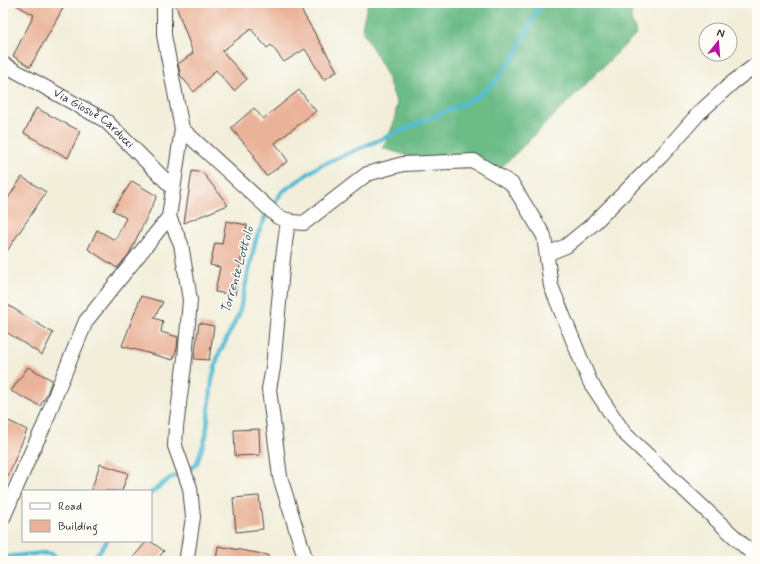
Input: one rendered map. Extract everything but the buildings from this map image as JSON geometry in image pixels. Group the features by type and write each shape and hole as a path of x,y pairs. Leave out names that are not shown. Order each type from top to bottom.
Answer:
{"street":[{"path":"3,518 44,426 86,321 169,217 182,129 164,35 164,3"},
{"name":"Via Giosuè Carducci","path":"3,64 106,121 173,188"},
{"path":"547,254 566,246 593,224 662,155 699,113 733,82 757,64"},
{"path":"182,129 263,203 283,219 304,223 367,174 402,164 474,161 512,184 544,236 551,286 590,382 624,433 757,558"},
{"path":"169,217 181,244 190,300 175,446 190,488 193,517 186,561"},
{"path":"283,219 283,258 273,368 269,389 280,477 306,561"}],"green space":[{"path":"368,3 634,3 631,18 637,33 499,170 478,169 431,163 383,148 394,123 397,104 384,68 363,32 362,27"}],"waterway":[{"name":"Torrente Lottolo","path":"152,492 170,478 189,470 197,463 206,436 212,380 218,356 239,314 256,239 266,215 282,192 319,166 467,102 482,93 496,81 517,52 541,3"},
{"name":"Torrente Lottolo","path":"92,561 106,542"},
{"name":"Torrente Lottolo","path":"3,557 44,553 52,554 61,561"}]}
